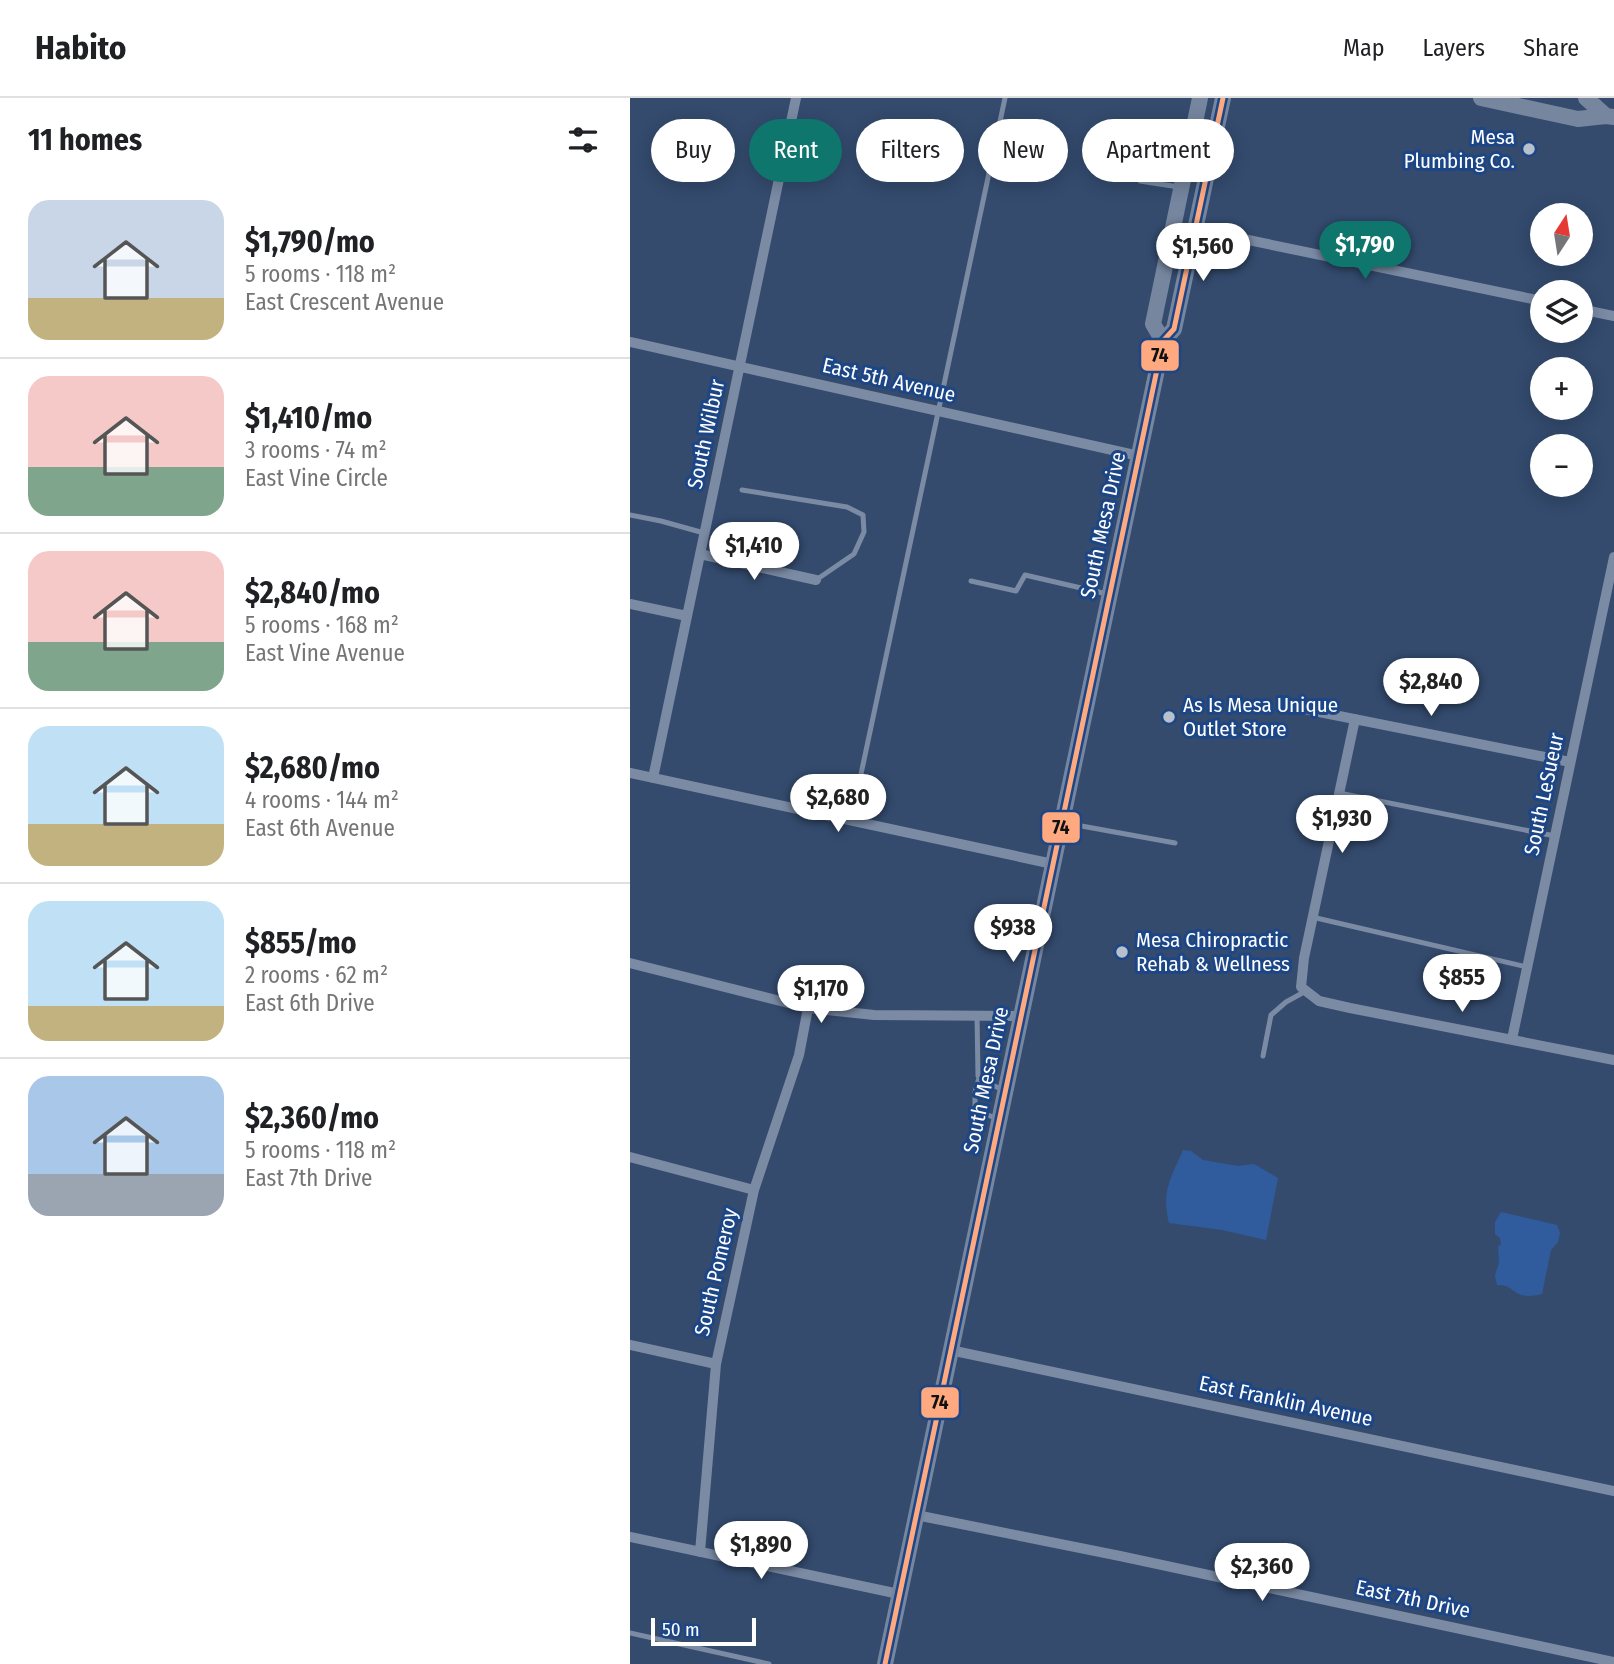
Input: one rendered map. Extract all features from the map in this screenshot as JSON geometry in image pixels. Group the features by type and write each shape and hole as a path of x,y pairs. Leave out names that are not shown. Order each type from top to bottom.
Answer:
{"main road":[{"name":"South Mesa Drive","path":"1163,341 1153,324 1200,98"},
{"name":"South Mesa Drive","path":"886,1664 1163,341 1174,329 1223,98"},
{"path":"1481,98 1578,119 1610,116"},
{"path":"1586,98 1610,116"}],"street":[{"name":"South Wilbur","path":"653,778 796,98"},
{"path":"1195,229 1530,299"},
{"path":"1593,312 1614,316"},
{"name":"East 5th Avenue","path":"630,342 1139,456"},
{"path":"700,554 816,580"},
{"name":"South LeSueur","path":"1512,1039 1614,557"},
{"path":"630,604 687,616"},
{"path":"1284,705 1570,762"},
{"path":"1354,719 1304,958 1303,989 1320,1001 1350,1008 1614,1060"},
{"path":"630,773 1053,864"},
{"path":"630,963 808,1008 874,1015 1021,1016"},
{"name":"South Pomeroy","path":"700,1552 716,1364 754,1190 799,1055 808,1008"},
{"path":"630,1157 754,1190"},
{"path":"630,1345 716,1364"},
{"name":"East Franklin Avenue","path":"950,1350 1614,1491"},
{"name":"East 7th Drive","path":"916,1515 1614,1662"},
{"path":"630,1537 899,1594"}],"lane":[{"path":"851,821 1005,98"},
{"path":"1146,182 1182,188"},
{"path":"742,489 847,507 863,515 864,532 854,554 816,580"},
{"path":"630,515 705,533"},
{"path":"971,581 1016,591 1025,575 1110,594"},
{"path":"1339,793 1555,836"},
{"path":"1062,822 1175,843"},
{"path":"1312,918 1527,967"},
{"path":"1263,1056 1271,1015 1303,989"},
{"path":"977,1015 979,1078 975,1092 975,1109 999,1119"},
{"path":"979,1078 1005,1090"},
{"path":"630,1633 769,1664"}],"shaded area":[{"path":"1183,1150 1191,1151 1203,1160 1238,1166 1254,1164 1278,1178 1266,1240 1222,1230 1169,1223 1167,1193"},
{"path":"1501,1212 1557,1225 1560,1233 1558,1242 1551,1250 1542,1294 1524,1296 1497,1285 1495,1275 1499,1263 1498,1247 1501,1244 1500,1238 1495,1234 1495,1222"}],"transit line":[{"name":"74","path":"885,1664 1163,341 1174,329 1223,98"}],"place":[{"name":"Mesa Plumbing Co.","path":"1529,149"},
{"name":"As Is Mesa Unique Outlet Store","path":"1169,717"},
{"name":"Mesa Chiropractic Rehab & Wellness","path":"1122,952"}]}
